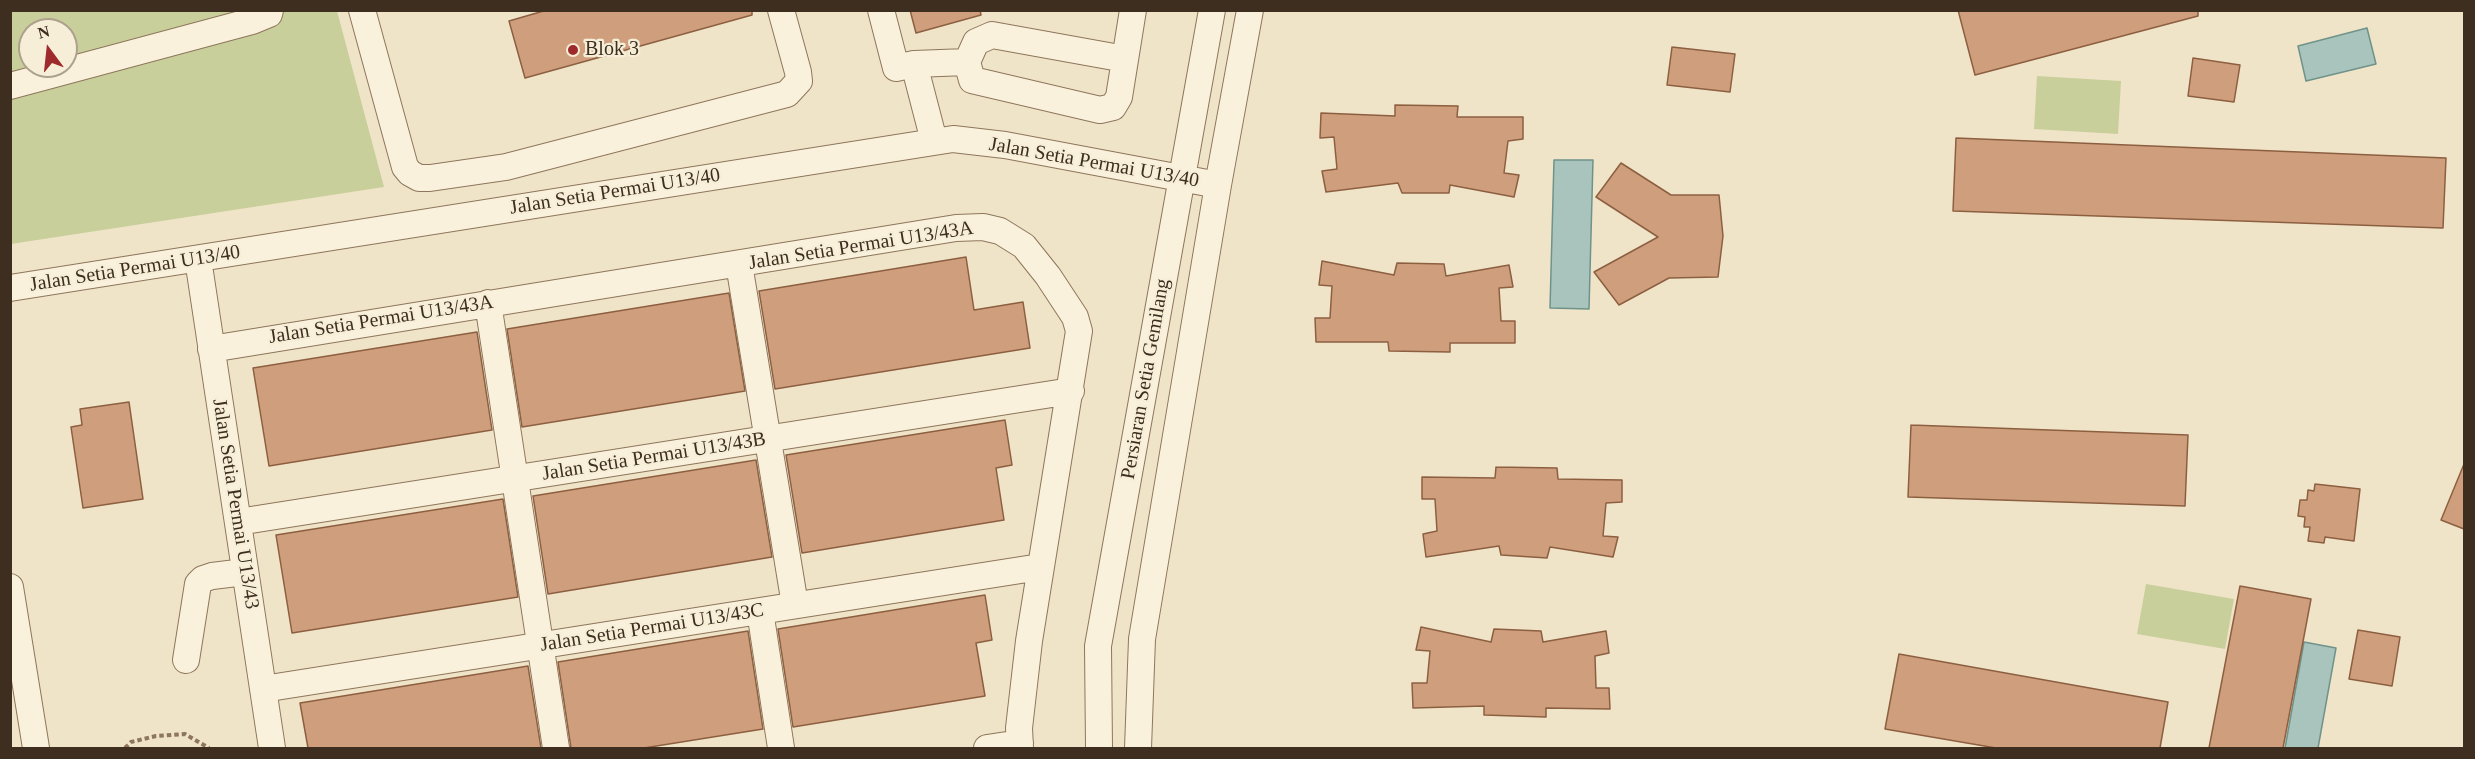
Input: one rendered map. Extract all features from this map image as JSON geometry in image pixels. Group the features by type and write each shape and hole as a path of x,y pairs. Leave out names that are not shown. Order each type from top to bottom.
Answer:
{"street":[{"path":"10,86 252,21 270,10"},
{"path":"362,10 396,142 405,167 419,178 430,178 506,167 787,94 799,81 781,10"},
{"path":"881,10 934,141"},
{"path":"1125,59 993,36 976,42 967,62 972,80 1100,110 1113,107 1119,97 1133,10"},
{"name":"Persiaran Setia Gemilang","path":"1099,748 1098,646 1212,10"},
{"name":"Persiaran Setia Gemilang","path":"1138,748 1142,639 1218,185 1250,10"},
{"path":"905,66 967,62"},
{"name":"Jalan Setia Permai U13/40","path":"10,288 953,139 1005,145 1218,185"},
{"name":"Jalan Setia Permai U13/43A","path":"212,349 956,228 983,227 1000,231 1024,246 1048,276 1075,317 1079,331 1071,391 1040,567 1020,717 1020,746"},
{"name":"Jalan Setia Permai U13/43","path":"198,259 272,748"},
{"path":"739,264 795,605"},
{"path":"488,303 556,748"},
{"name":"Jalan Setia Permai U13/43B","path":"238,522 1071,391"},
{"name":"Jalan Setia Permai U13/43C","path":"263,689 1040,567"},
{"path":"186,660 198,584 203,579 212,576 245,572"},
{"path":"10,587 21,722 36,748"},
{"path":"760,611 781,748"},
{"path":"987,748 1020,746"}],"path":[{"path":"125,748 131,742 156,736 185,734 209,748"}],"green space":[{"path":"11,11 337,11 384,187 11,244"},
{"path":"2037,76 2121,81 2118,134 2034,129"},
{"path":"2146,584 2234,599 2225,649 2137,634"}],"water":[{"path":"2367,28 2376,64 2306,81 2298,46"},
{"path":"1554,160 1593,160 1589,309 1550,308"},
{"path":"2304,642 2336,648 2318,748 2285,748"}],"building":[{"name":"Blok 3","path":"547,10 752,10 752,15 525,78 509,21"},
{"path":"910,10 980,10 981,15 916,33"},
{"path":"1958,10 2198,10 2198,16 1975,75"},
{"path":"1672,47 1735,54 1730,92 1667,85"},
{"path":"2193,58 2240,65 2234,102 2188,96"},
{"path":"1395,105 1458,106 1457,117 1523,117 1523,139 1508,141 1504,173 1519,175 1514,197 1450,185 1449,193 1402,193 1398,183 1326,192 1322,171 1337,169 1334,137 1320,138 1321,113 1395,116"},
{"path":"1956,138 2446,158 2443,228 1953,211"},
{"path":"1621,163 1671,195 1719,195 1723,236 1718,277 1669,278 1619,305 1594,272 1658,237 1596,197"},
{"path":"966,257 974,310 1023,302 1030,348 775,389 759,291"},
{"path":"1322,261 1394,275 1397,263 1444,264 1446,276 1509,265 1513,287 1499,288 1501,321 1515,321 1515,343 1450,343 1450,352 1389,351 1388,342 1316,342 1315,318 1330,318 1332,286 1319,285"},
{"path":"729,293 745,391 522,427 507,329"},
{"path":"477,332 492,430 269,466 253,368"},
{"path":"129,402 143,499 83,508 71,427 82,425 80,409"},
{"path":"1005,420 1012,465 996,468 1004,520 802,553 786,455"},
{"path":"1911,425 2188,435 2185,506 1908,497"},
{"path":"756,460 772,557 548,594 533,496"},
{"path":"2464,464 2464,529 2441,520"},
{"path":"1496,467 1557,468 1558,479 1622,480 1622,502 1606,503 1603,536 1618,537 1613,557 1550,547 1547,558 1501,555 1499,546 1426,557 1423,534 1437,531 1435,499 1422,499 1422,477 1495,478"},
{"path":"2315,484 2360,489 2354,541 2325,537 2324,543 2308,541 2310,527 2304,527 2305,517 2298,516 2300,500 2307,500 2308,490 2314,491"},
{"path":"503,499 518,597 292,633 276,535"},
{"path":"2240,586 2311,599 2283,748 2209,748"},
{"path":"985,595 992,640 976,643 985,696 793,727 778,629"},
{"path":"1421,627 1491,642 1494,629 1541,631 1543,642 1606,631 1609,653 1595,656 1596,688 1609,688 1610,709 1546,708 1546,717 1484,715 1484,706 1413,708 1412,683 1427,683 1430,651 1416,650"},
{"path":"2358,630 2400,637 2392,686 2349,679"},
{"path":"748,631 763,729 644,748 571,748 558,662"},
{"path":"1899,654 2168,702 2160,748 1996,748 1885,729"},
{"path":"528,666 541,748 308,748 300,703"}],"place":[{"name":"Blok 3","path":"573,50"}]}
